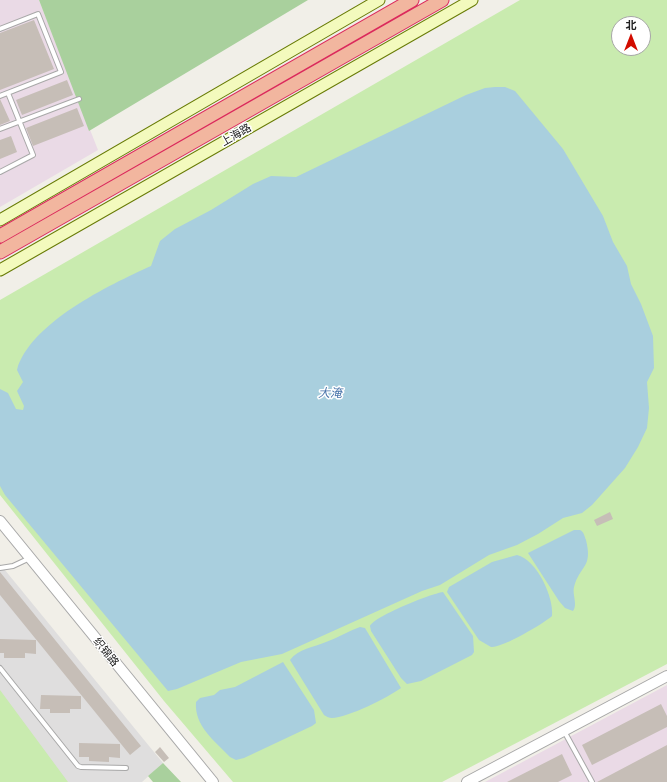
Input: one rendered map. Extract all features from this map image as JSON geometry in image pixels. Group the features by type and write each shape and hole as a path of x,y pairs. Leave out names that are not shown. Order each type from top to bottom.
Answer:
{"highway":[{"path":"0,236 412,0"},
{"name":"上海路","path":"0,252 442,0"}],"main road":[{"path":"0,220 378,0"},
{"name":"上海路","path":"0,270 472,0"}],"street":[{"name":"织锦路","path":"0,521 213,782"},
{"path":"467,782 666,678"}],"lane":[{"path":"0,29 38,14 61,72 0,96"},
{"path":"0,172 33,155 8,93"},
{"path":"0,129 79,99"},
{"path":"0,568 13,566 30,558"},
{"path":"0,668 78,766 126,768"},
{"path":"564,731 592,782"}],"shaded area":[{"path":"0,0 39,0 98,150 0,207"},
{"path":"0,564 163,763 142,782 0,782"},
{"path":"667,685 667,782 485,782"}],"green space":[{"path":"39,0 308,0 89,131"},
{"name":"大淹","path":"520,0 667,0 667,664 442,782 233,782 164,701 0,495 0,300"},
{"path":"0,690 68,782 0,782"},
{"path":"163,763 181,782 153,782 148,776"}],"water":[{"name":"大淹","path":"505,87 515,91 563,149 603,216 613,242 627,266 631,284 641,304 653,336 654,368 647,382 649,408 647,428 638,447 625,468 592,505 582,513 563,518 517,545 489,555 440,585 422,591 282,654 241,662 177,689 168,691 5,495 0,486 0,389 8,393 16,409 23,410 24,406 17,391 23,382 17,370 25,353 38,337 54,321 73,308 114,284 151,266 160,241 175,229 211,210 253,184 271,176 296,177 466,95 485,88"},
{"path":"574,530 580,530 584,534 588,549 588,556 585,566 579,574 574,587 575,606 573,611 565,608 559,601 528,553"},
{"path":"517,555 524,558 531,564 543,580 550,599 552,616 532,630 513,640 491,647 479,640 447,592 449,587 492,562"},
{"path":"443,592 473,636 474,652 472,655 421,681 407,684 401,678 371,631 370,626 392,611"},
{"path":"360,627 365,628 401,688 378,701 347,715 332,718 328,717 324,715 290,660 297,653"},
{"path":"283,662 314,710 316,723 244,758 236,760 230,757 212,739 202,726 196,711 196,702 200,698 214,695 220,690 235,687"}],"building":[{"path":"34,20 54,69 0,90 0,33"},
{"path":"67,80 73,95 22,115 16,100"},
{"path":"0,99 10,121 0,125"},
{"path":"77,108 84,126 33,146 26,128"},
{"path":"11,136 17,152 0,159 0,140"},
{"path":"610,512 613,519 597,526 594,520"},
{"path":"0,572 141,746 130,755 0,595"},
{"path":"0,639 36,640 36,654 25,653 25,658 4,658 4,653 0,653"},
{"path":"41,695 81,696 81,709 70,709 70,713 50,713 50,709 40,709"},
{"path":"661,704 667,716 667,727 592,765 582,745"},
{"path":"79,743 120,744 120,758 109,757 109,762 89,761 89,757 79,757"},
{"path":"667,745 667,782 597,782"},
{"path":"160,747 169,758 164,762 155,752"},
{"path":"562,754 572,775 558,782 507,782"}]}
